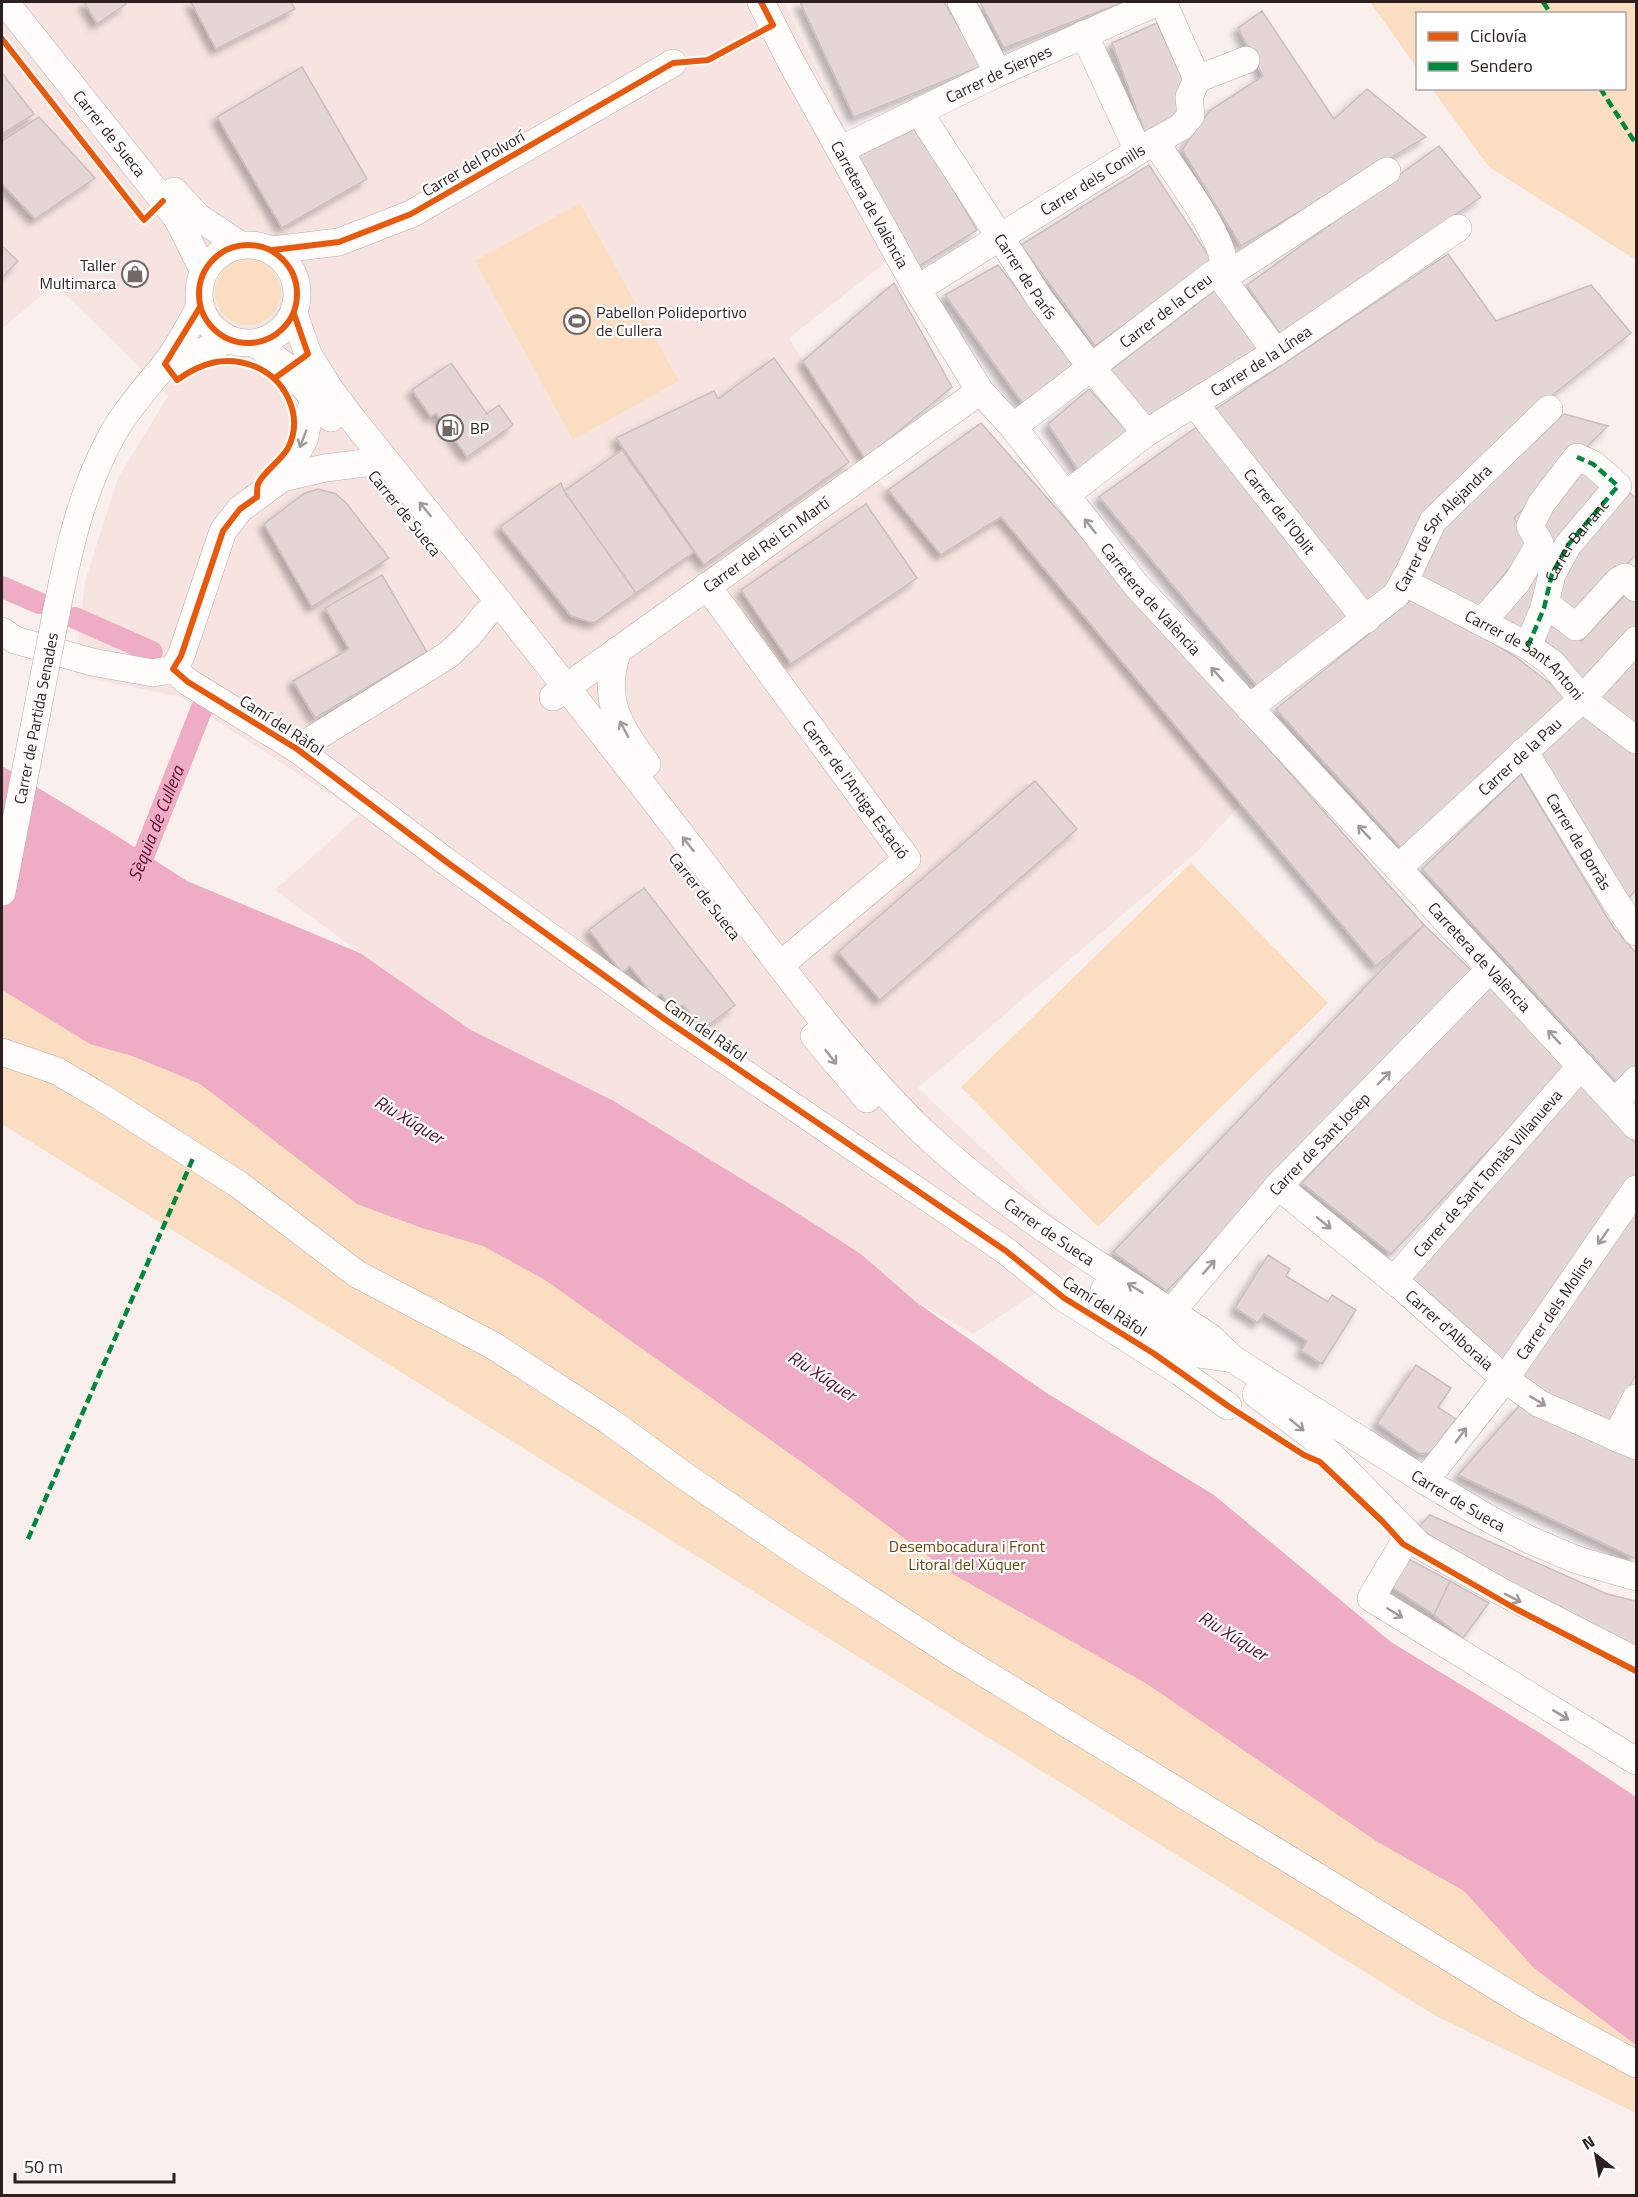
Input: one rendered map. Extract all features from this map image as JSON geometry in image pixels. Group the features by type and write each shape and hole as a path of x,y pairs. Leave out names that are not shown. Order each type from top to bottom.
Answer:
{"street":[{"name":"Carrer de Sueca","path":"5,2 174,214 186,232 204,271"},
{"name":"Carrer de Sueca","path":"25,2 177,195 198,217 240,245"},
{"path":"962,2 998,73"},
{"name":"Carrer de Sierpes","path":"840,150 998,73 1158,2"},
{"path":"1163,2 1197,79 1246,60"},
{"name":"Carretera de València","path":"765,3 790,60 917,289 980,391 1013,428 1136,585 1636,1126"},
{"path":"1084,34 1147,146 1212,231 1222,254 1222,273 1226,284 1276,352"},
{"name":"Carrer del Polvorí","path":"273,250 339,243 411,214 673,63"},
{"name":"Carrer dels Conills","path":"917,289 998,237 1181,127 1191,115 1190,97 1197,79"},
{"name":"Carrer de París","path":"919,112 998,237 1040,298 1146,433"},
{"name":"Carrer de la Creu","path":"1013,428 1213,274 1232,272 1387,171"},
{"name":"Carrer de la Línea","path":"1066,495 1146,433 1276,352 1458,228"},
{"name":"Carrer del Polvorí","path":"296,302 339,243"},
{"path":"240,245 257,245 273,250 286,260 294,274 296,302 284,328 271,338 255,343 240,343 227,339 211,326 200,307 198,295 204,271 214,258 226,249 240,245"},
{"name":"Carrer de Sueca","path":"296,302 308,354 329,388 840,1069 885,1119 1004,1222 1164,1319 1210,1337 1233,1359 1461,1504 1530,1540 1577,1560 1636,1577"},
{"name":"Carrer de Partida Senades","path":"2,892 76,522 90,481 113,434 136,399 165,364 200,307"},
{"path":"165,364 214,347 227,339"},
{"name":"Carrer de Sueca","path":"255,343 288,368 314,396 486,614 559,692 667,817 780,965 882,1091 968,1171 1164,1319 1198,1354 1233,1359"},
{"name":"Carrer del Rei En Martí","path":"559,692 980,391"},
{"path":"2,631 15,640 92,662 153,673 173,669 181,656 223,531 240,509 282,477 304,440 314,396"},
{"name":"Carrer de l'Oblit","path":"1194,404 1366,620"},
{"name":"Carrer de Sor Alejandra","path":"1249,708 1396,595 1433,521 1549,409"},
{"name":"Carrer Barranc","path":"1482,622 1517,582 1540,543 1530,526 1541,504 1577,457 1593,464 1618,486 1568,545 1552,574 1545,603 1528,646"},
{"path":"282,477 325,468 366,463"},
{"path":"1545,603 1576,627 1624,577 1636,588"},
{"name":"Carrer de Sant Antoni","path":"1404,582 1528,646 1552,663 1582,699 1636,740"},
{"name":"Carrer de l'Antiga Estació","path":"707,586 907,859 780,965"},
{"path":"297,749 448,655 470,635 486,614"},
{"name":"Carrer de la Pau","path":"1398,868 1582,699 1636,640"},
{"path":"618,650 610,677 611,698 619,720 632,744 657,776 667,817"},
{"name":"Camí del Ràfol","path":"173,669 189,682 297,749 448,863 666,1020 1006,1251 1064,1298 1180,1371 1228,1406"},
{"name":"Carrer de Borràs","path":"1524,751 1633,919"},
{"name":"Carrer de Sant Josep","path":"1164,1319 1278,1186 1490,969"},
{"path":"2,1052 57,1071 101,1097 238,1184 357,1274 494,1346 612,1423 686,1477 798,1553 960,1658 1527,2005 1636,2064"},
{"name":"Carrer de Sant Tomàs Villanueva","path":"1394,1280 1581,1066"},
{"path":"1615,1102 1636,1080"},
{"name":"Carrer d'Alboraia","path":"1278,1186 1394,1280 1505,1379 1540,1404 1626,1442"},
{"name":"Carrer dels Molins","path":"1425,1481 1505,1379 1636,1189"},
{"path":"1198,1354 1278,1409 1313,1437 1419,1545 1500,1591 1636,1661"},
{"path":"1626,1442 1636,1398"},
{"path":"1408,1536 1371,1598 1636,1761"}],"shaded area":[{"path":"2,2 784,2 903,249 789,338 874,474 941,555 1001,517 1241,804 1197,852 918,1088 1095,1254 973,1334 916,1302 861,1254 612,1100 471,1030 360,953 275,890 360,814 180,697 75,675 85,581 118,478 168,396 55,284 2,329"}],"green space":[{"path":"1370,2 1636,2 1636,260 1489,167 1433,90 1626,90 1626,12 1416,12 1416,67"},
{"name":"Pabellon Polideportivo de Cullera","path":"580,203 679,381 573,440 475,261"},
{"path":"248,259 261,262 271,269 278,279 281,292 278,305 271,315 261,322 248,325 235,322 225,315 218,305 215,292 218,279 225,269 235,262"},
{"name":"Desembocadura i Front Litoral del Xúquer","path":"2,791 1636,1837 1636,2113 1434,2015 2,1124"},
{"path":"1191,863 1328,1003 1098,1227 961,1087"}],"water":[{"name":"Riu Xúquer","path":"2,766 187,881 360,953 471,1030 612,1100 783,1204 861,1254 916,1302 1045,1392 1214,1495 1391,1642 1540,1733 1636,1797 1636,2045 1534,1968 1464,1891 1376,1841 1147,1684 951,1573 803,1463 545,1280 483,1246 422,1228 357,1204 200,1084 135,1057 90,1044 2,990"}],"building":[{"path":"84,2 125,2 126,4 97,24"},
{"path":"191,2 291,2 295,9 216,49"},
{"path":"800,2 944,2 982,66 854,117"},
{"path":"980,2 1124,2 1004,48"},
{"path":"1262,11 1334,119 1367,89 1426,137 1241,246 1182,150 1209,111 1263,76 1238,28"},
{"path":"1157,23 1183,80 1177,115 1145,133 1112,43"},
{"path":"302,67 367,179 282,228 217,117"},
{"path":"2,73 34,114 2,134"},
{"path":"39,117 95,178 35,219 2,184 2,141"},
{"path":"917,128 977,230 919,266 858,156"},
{"path":"1439,146 1481,197 1281,335 1247,285"},
{"path":"1149,165 1212,261 1095,346 1021,245"},
{"path":"2,246 18,261 2,278"},
{"path":"1448,254 1496,321 1591,285 1631,333 1545,401 1368,605 1213,411"},
{"path":"998,265 1076,364 1023,404 945,295"},
{"path":"894,283 952,387 865,459 803,361"},
{"path":"1215,290 1261,350 1145,419 1107,373"},
{"path":"774,358 849,462 704,565 616,438 714,391 718,399"},
{"path":"451,363 487,414 499,405 513,425 467,457 436,413 431,417 412,390"},
{"path":"1089,389 1127,431 1078,470 1048,424"},
{"path":"1564,414 1608,426 1514,518 1530,542 1476,610 1416,578 1444,526"},
{"path":"981,423 1424,925 1376,966 1001,517 941,555 888,490"},
{"path":"1198,426 1351,620 1257,686 1099,497"},
{"path":"622,450 694,552 636,593 564,491"},
{"path":"1583,470 1601,488 1532,635 1499,618 1544,522"},
{"path":"561,483 564,491 636,593 594,623 571,616 500,527"},
{"path":"318,489 336,494 347,504 389,558 312,607 264,524 305,493"},
{"path":"1630,493 1636,498 1636,555 1572,613 1555,596 1587,537"},
{"path":"866,504 917,578 791,664 741,590"},
{"path":"382,575 427,652 315,718 293,681 349,649 325,608"},
{"path":"1625,595 1636,603 1636,626 1579,683 1545,640 1549,625 1581,641"},
{"path":"1416,596 1516,657 1570,699 1402,849 1276,709"},
{"path":"1636,654 1636,732 1591,697"},
{"path":"1590,706 1636,753 1636,890 1626,900 1537,753"},
{"path":"1521,774 1613,927 1636,953 1636,1064 1619,1085 1422,869"},
{"path":"1035,781 1077,829 880,1000 838,952"},
{"path":"644,888 735,1005 702,1030 683,1005 674,1012 661,994 655,998 630,966 622,973 589,930"},
{"path":"1424,925 1472,971 1167,1291 1113,1252"},
{"path":"1489,983 1569,1065 1391,1254 1302,1183"},
{"path":"1581,1081 1636,1144 1636,1173 1502,1367 1408,1278"},
{"path":"1636,1211 1636,1374 1608,1425 1516,1376"},
{"path":"1268,1255 1290,1269 1286,1276 1328,1302 1332,1295 1356,1310 1322,1364 1301,1351 1307,1341 1264,1314 1258,1323 1235,1308"},
{"path":"1416,1365 1451,1388 1438,1407 1456,1419 1436,1452 1420,1454 1377,1423"},
{"path":"1519,1406 1636,1456 1636,1559 1458,1475"},
{"path":"1430,1515 1607,1594 1636,1601 1636,1646 1500,1579 1418,1528"},
{"path":"1405,1557 1450,1581 1434,1615 1389,1585"},
{"path":"1450,1581 1489,1603 1463,1638 1434,1615"}],"waterway":[{"path":"2,587 39,603"},
{"name":"Sèquia de Cullera","path":"75,618 152,652"},
{"name":"Sèquia de Cullera","path":"133,882 202,708"}],"marked path":[{"path":"1543,2 1550,12"},
{"path":"1601,90 1636,144"},
{"path":"1528,646 1544,608 1552,574 1568,545 1618,486 1593,464 1577,457"},
{"path":"28,1539 194,1156"}],"cycle path":[{"path":"273,250 339,242 411,214 673,63 708,60 773,25 761,2"},
{"path":"2,39 144,220 163,201"},
{"path":"238,245 258,245 283,259 294,275 297,294 294,313 283,329 258,343 238,343 221,335 207,321 199,304 199,284 207,267 221,253 238,245"},
{"path":"200,307 165,364 177,380 195,369 214,362 233,361 254,366 265,372 283,389 293,411 294,424 288,448 260,480 257,497 240,509 223,531 181,656 173,669 188,682 297,749 448,863 666,1020 1006,1251 1064,1298 1153,1353 1228,1406 1304,1455 1320,1462 1403,1544 1516,1609 1636,1671"},
{"path":"275,378 308,354 294,314"}],"place":[{"name":"Taller Multimarca","path":"135,274"},
{"name":"Pabellon Polideportivo de Cullera","path":"577,321"},
{"name":"BP","path":"450,428"}]}
